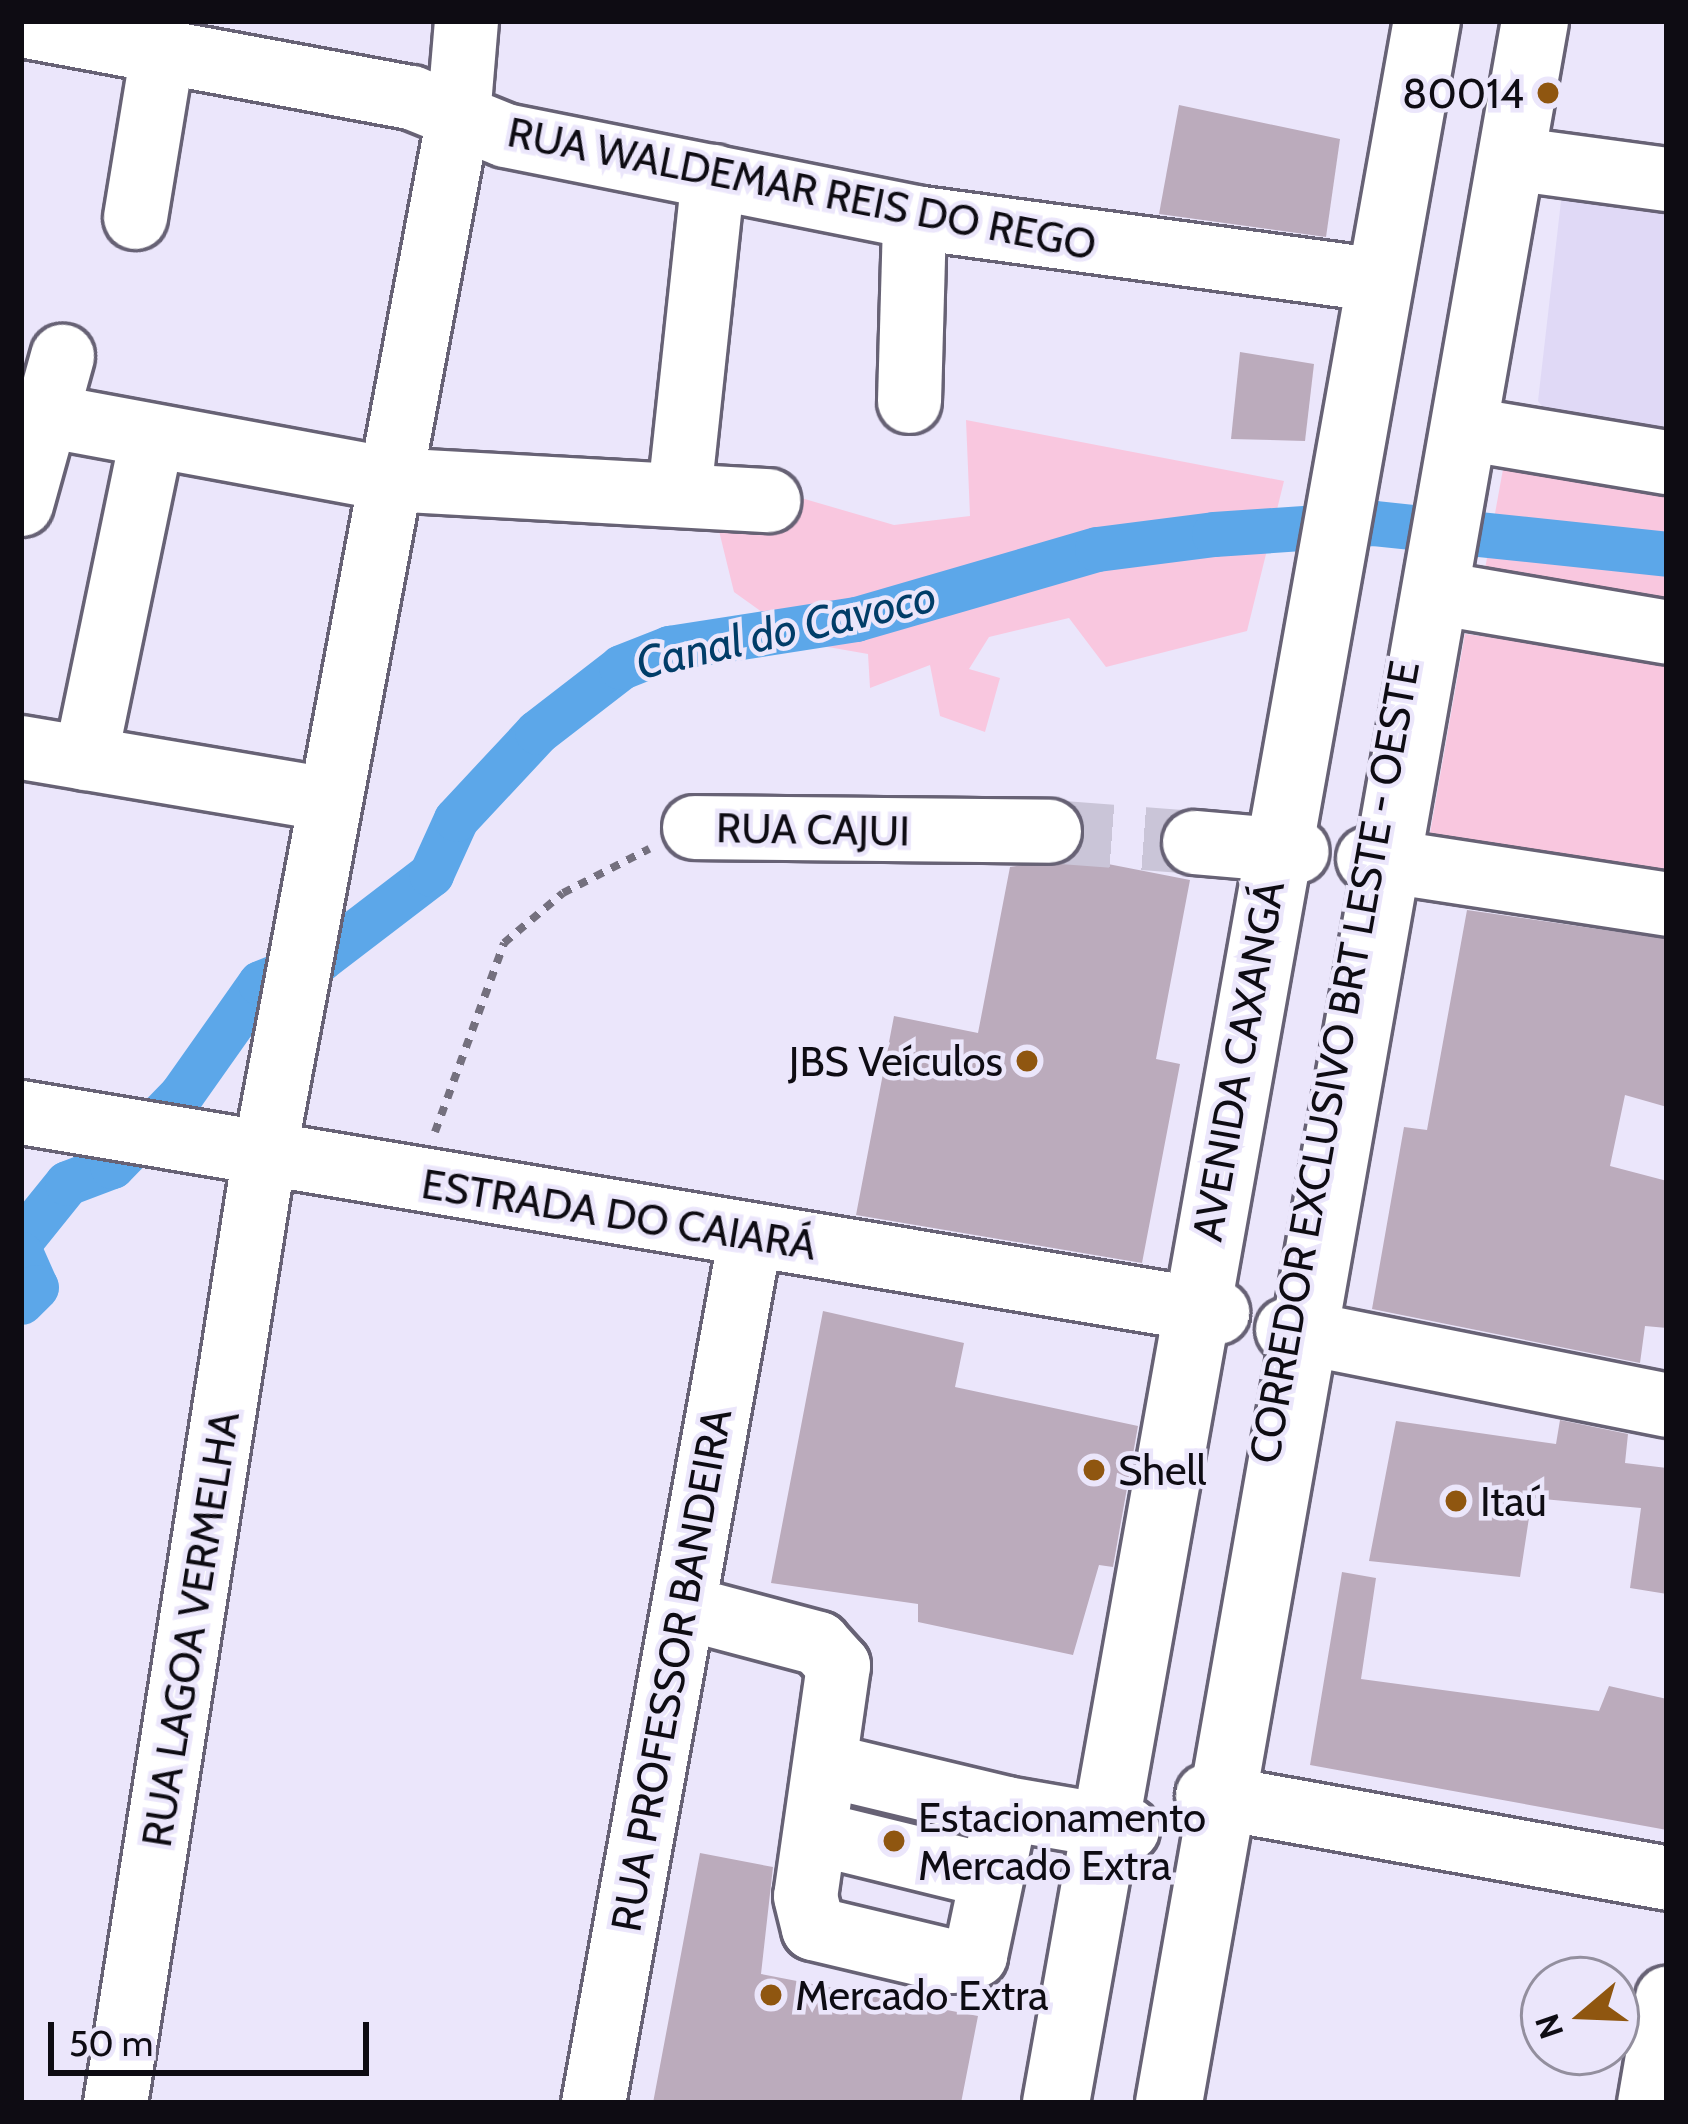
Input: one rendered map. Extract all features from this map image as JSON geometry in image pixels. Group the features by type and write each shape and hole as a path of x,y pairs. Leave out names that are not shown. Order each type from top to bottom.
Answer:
{"main road":[{"name":"AVENIDA CAXANGÁ","path":"1056,2103 1115,1827 1365,411 1378,280 1426,21"},
{"path":"1169,2103 1214,1796 1377,858 1535,21"}],"street":[{"path":"389,479 458,116 466,21"},
{"path":"1365,411 1448,21"},
{"path":"1516,21 1456,434 1667,462"},
{"name":"RUA WALDEMAR REIS DO REGO","path":"23,36 162,52 458,116 505,135 914,217 1378,280"},
{"path":"135,217 162,52"},
{"path":"1511,158 1667,179"},
{"path":"679,494 713,176"},
{"path":"909,401 914,217"},
{"path":"21,504 62,356"},
{"path":"44,415 151,440 389,479 767,500"},
{"path":"85,758 151,440"},
{"name":"RUA LAGOA VERMELHA","path":"116,2103 264,1154 389,479"},
{"path":"1429,585 1667,632"},
{"path":"21,747 330,799"},
{"name":"RUA CAJUI","path":"694,827 1049,831"},
{"path":"1194,842 1287,849"},
{"path":"1377,858 1667,904"},
{"name":"ESTRADA DO CAIARÁ","path":"21,1112 1205,1310"},
{"name":"RUA PROFESSOR BANDEIRA","path":"593,2103 750,1237"},
{"path":"1295,1330 1667,1405"},
{"path":"683,1607 818,1643 838,1665 806,1896 813,1928 951,1961 975,1955 1006,1808"},
{"path":"827,1765 1006,1808 1115,1827 1079,2103"},
{"path":"1153,2103 1214,1796 1667,1878"},
{"path":"816,1833 991,1876"},
{"path":"1648,2103 1667,1998"}],"path":[{"name":"RUA CAJUI","path":"418,1181 504,943 562,892 694,827"}],"shaded area":[{"path":"1563,184 1667,198 1667,436 1554,422 1538,401"},
{"path":"966,420 1284,481 1247,631 1106,667 1069,618 989,637 969,669 1000,678 985,732 940,716 930,665 870,688 868,654 805,643 734,592 719,531 750,496 784,493 894,525 970,516"},
{"path":"1507,447 1667,472 1667,621 1481,591"},
{"path":"1465,634 1667,660 1667,883 1429,839"}],"building":[{"path":"1179,105 1340,139 1326,237 1159,214"},
{"path":"1240,352 1314,364 1305,441 1231,439"},
{"name":"JBS Veículos","path":"1072,857 1190,880 1156,1059 1180,1064 1142,1263 856,1215 894,1016 978,1033 1010,867"},
{"path":"1467,910 1667,939 1667,1107 1625,1095 1610,1166 1667,1181 1667,1328 1645,1326 1640,1363 1372,1309 1404,1127 1427,1130"},
{"path":"823,1311 964,1343 955,1387 1138,1426 1113,1567 1099,1565 1073,1655 918,1622 918,1604 771,1583"},
{"name":"Itaú","path":"1560,1420 1628,1434 1625,1463 1667,1468 1667,1594 1630,1588 1641,1508 1532,1498 1520,1577 1369,1561 1396,1421 1556,1444"},
{"path":"1342,1572 1376,1578 1361,1679 1599,1711 1609,1686 1667,1699 1667,1830 1310,1765"},
{"name":"Mercado Extra","path":"700,1853 773,1867 761,1974 978,2016 961,2103 653,2103"}],"waterway":[{"name":"Canal do Cavoco","path":"21,1240 67,1183 112,1166 181,1095 260,983 320,959 431,874 456,819 537,732 621,667 669,648 856,619 1097,549 1214,534 1374,523 1667,554"},
{"name":"Canal do Cavoco","path":"21,1254 36,1287 21,1302"}],"tunnel":[{"path":"1049,831 1194,842"}],"place":[{"name":"80014","path":"1548,93"},
{"name":"JBS Veículos","path":"1027,1061"},
{"name":"Shell","path":"1094,1470"},
{"name":"Itaú","path":"1456,1501"},
{"name":"Estacionamento Mercado Extra","path":"894,1841"},
{"name":"Mercado Extra","path":"771,1995"}]}
